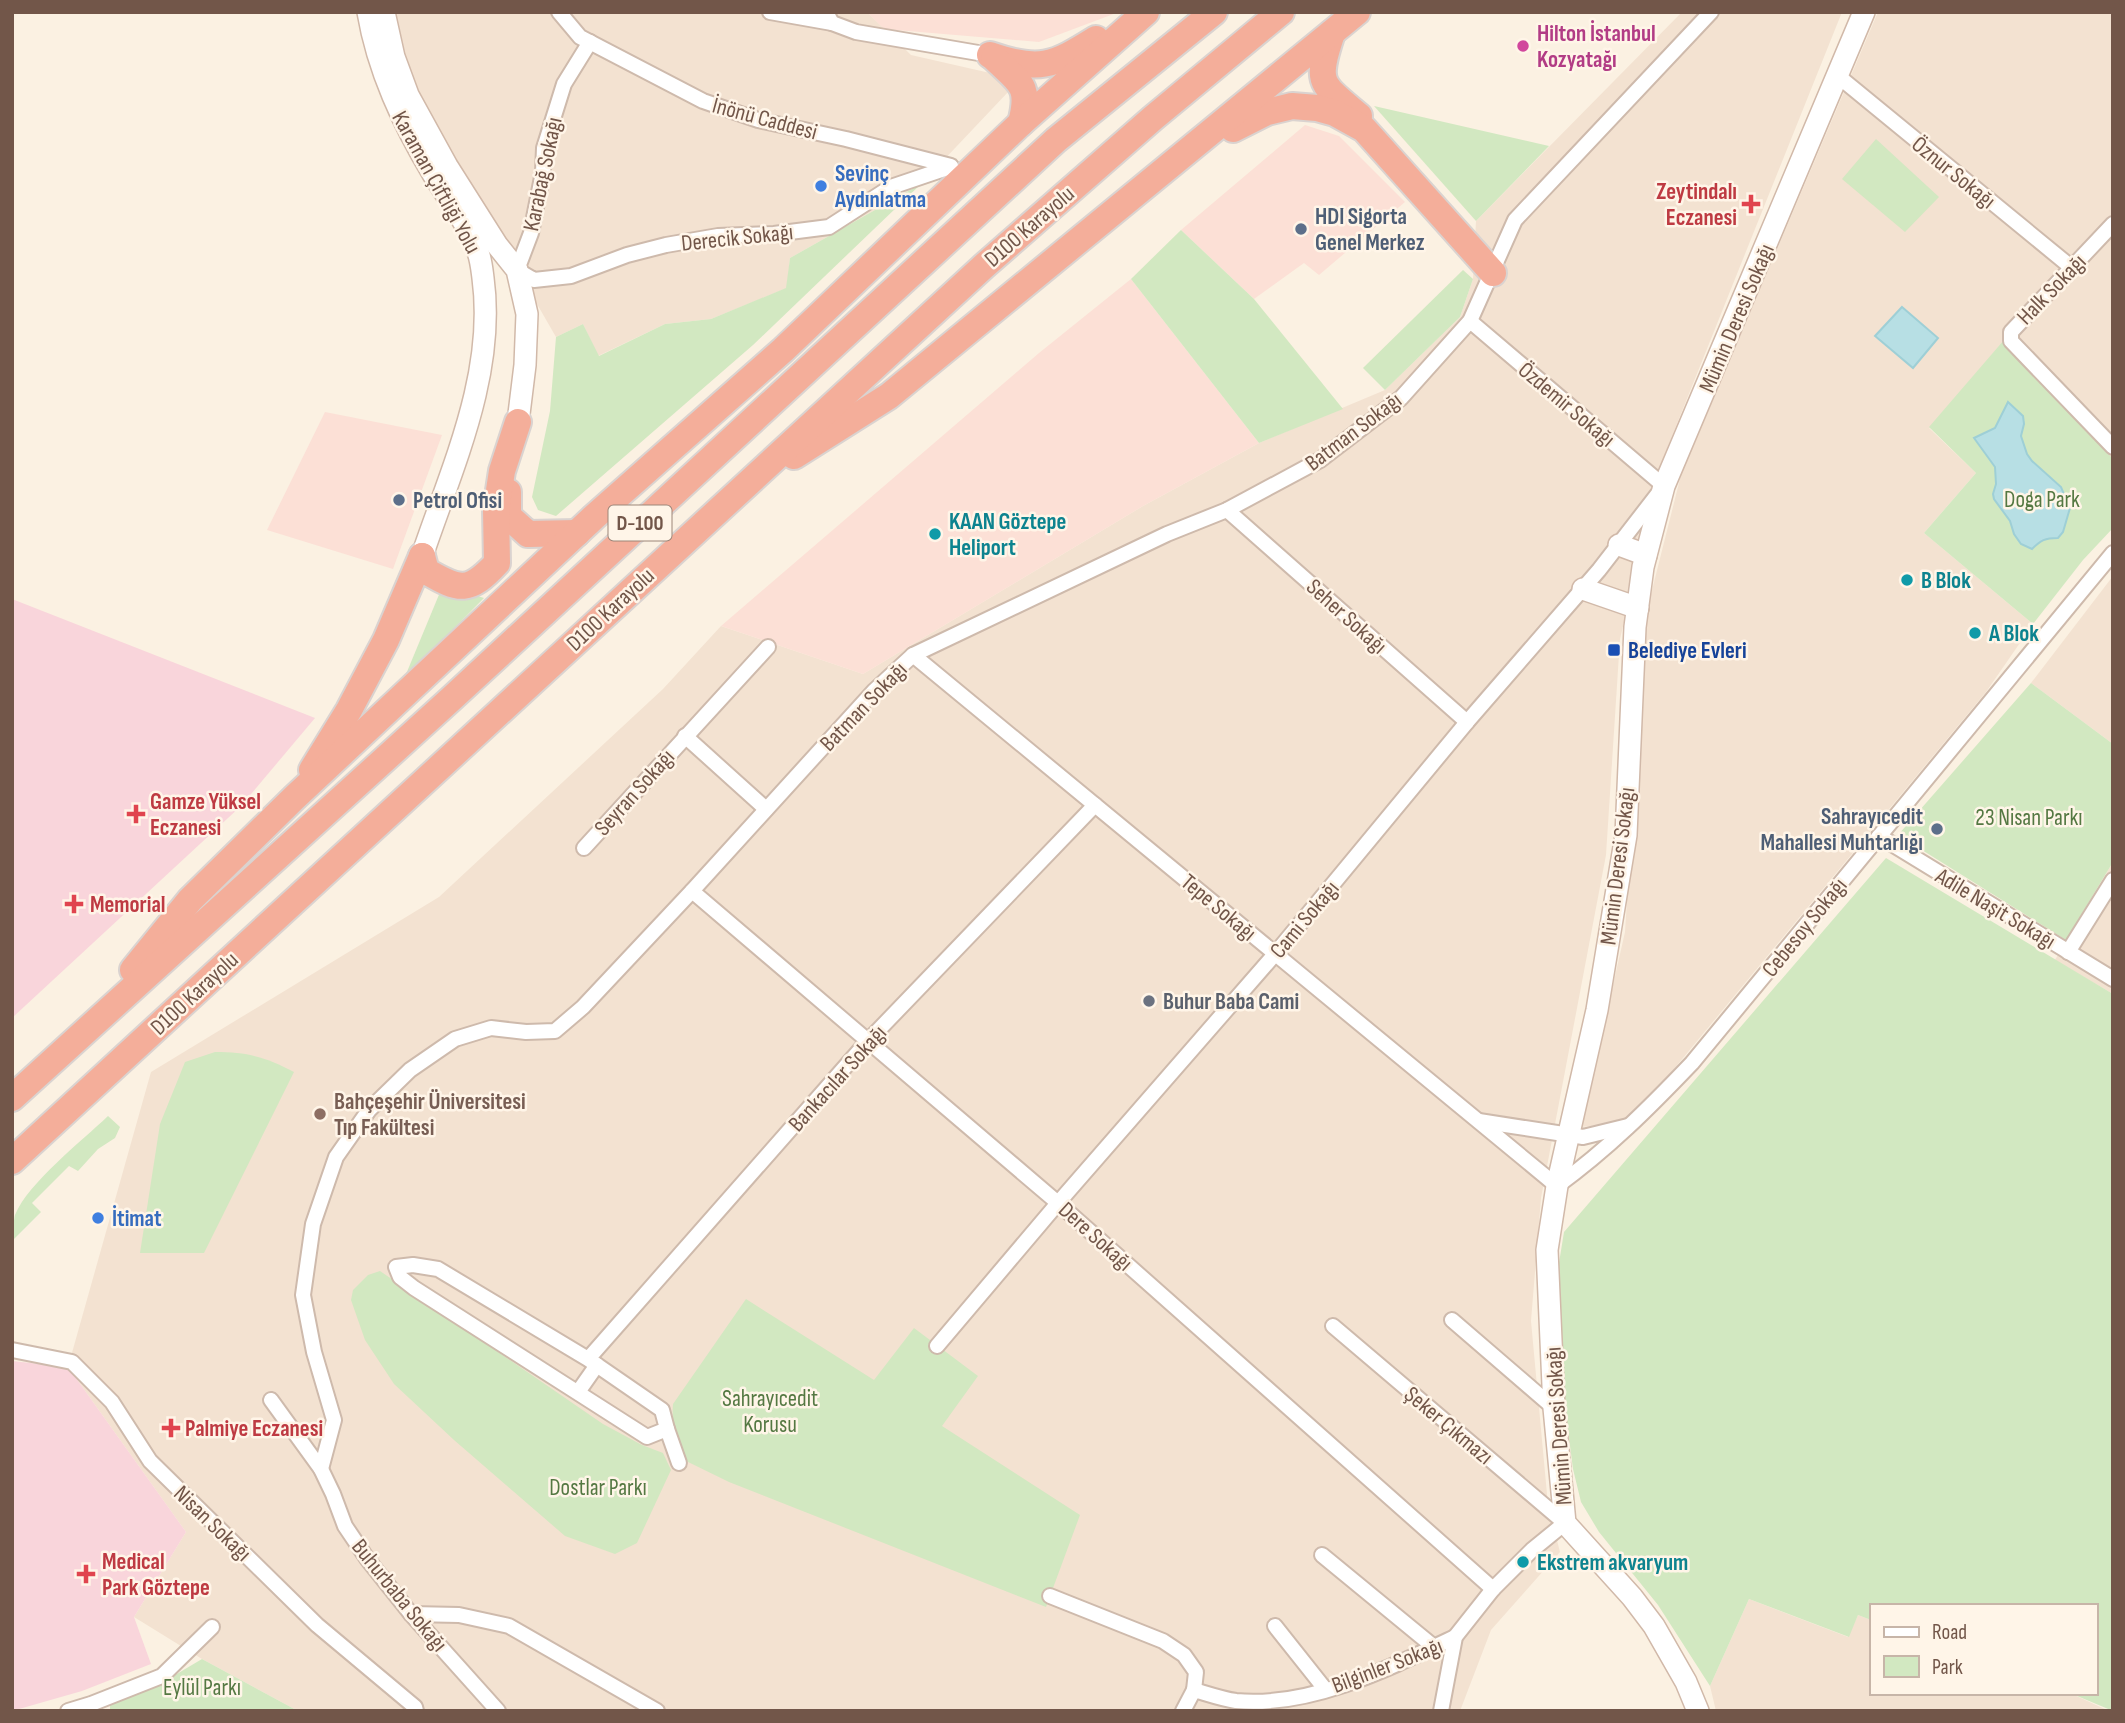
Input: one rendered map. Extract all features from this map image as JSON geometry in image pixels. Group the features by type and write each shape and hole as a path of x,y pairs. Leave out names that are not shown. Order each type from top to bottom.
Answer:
{"highway":[{"path":"990,55 1016,64 1036,66 1067,58 1139,12"},
{"path":"74,1042 190,900 295,798 577,533 783,350 1021,123 1146,12"},
{"name":"D100 Karayolu","path":"12,1098 451,699 1056,140 1214,12"},
{"name":"D100 Karayolu","path":"12,1161 984,266 1153,118 1281,12"},
{"path":"737,492 890,396 1357,12"},
{"path":"1332,33 1322,64 1322,76 1331,93 1378,138 1495,267"},
{"path":"990,55 1020,84 1026,101 1021,123"},
{"path":"1049,98 1069,67 1067,58"},
{"path":"1193,148 1267,112 1292,106 1335,113 1378,138"},
{"path":"422,556 426,572 446,583 464,587 479,582 496,563 496,510 502,471 518,422"},
{"path":"518,422 507,497 508,516 528,534 577,533"},
{"path":"295,798 349,710 422,556"}],"street":[{"name":"Karaman Çiftliği Yolu","path":"368,12 382,69 395,105 480,254 485,294 485,326 476,393 422,556"},
{"path":"384,12 394,57 408,95 447,166 497,245 517,270 527,314 525,365 518,422"},
{"name":"İnönü Caddesi","path":"559,12 580,37 703,101 758,120 846,139 950,167"},
{"path":"770,12 829,18 856,32 990,55"},
{"name":"Batman Sokağı","path":"321,1469 334,1420 314,1352 303,1295 313,1224 336,1157 369,1110 410,1069 455,1039 491,1028 526,1032 555,1031 583,1007 874,691 913,654 1167,534 1227,510 1320,460 1401,398 1470,321 1515,220 1711,12"},
{"name":"Mümin Deresi Sokağı","path":"1441,1711 1455,1637 1493,1589 1532,1550 1565,1523 1554,1408 1547,1250 1557,1186 1576,1136 1626,835 1638,608 1646,555 1664,486 1864,12"},
{"name":"Karabağ Sokağı","path":"517,270 531,233 543,172 544,148 564,84 590,42"},
{"name":"Öznur Sokağı","path":"1838,76 2071,267"},
{"path":"950,167 992,151"},
{"name":"Derecik Sokağı","path":"517,270 534,280 570,276 627,255 666,245 718,236 774,234 829,227 891,187 950,167"},
{"name":"Halk Sokağı","path":"2113,224 2013,327 2011,341 2113,447"},
{"name":"Özdemir Sokağı","path":"1470,321 1664,486"},
{"name":"Cami Sokağı","path":"937,1346 1275,954 1467,722 1583,589 1664,486"},
{"name":"Seher Sokağı","path":"1227,510 1467,722"},
{"path":"1619,545 1646,555"},
{"name":"Cebesoy Sokağı","path":"1557,1186 1633,1125 1692,1063 2113,553"},
{"path":"1583,589 1638,608"},
{"name":"Seyran Sokağı","path":"584,848 768,647"},
{"name":"Tepe Sokağı","path":"913,654 1557,1186"},
{"name":"Seyran Sokağı","path":"685,736 766,809"},
{"name":"Bankacılar Sokağı","path":"578,1392 593,1362 867,1042 1095,805"},
{"name":"Adile Naşit Sokağı","path":"1879,836 2113,979"},
{"path":"2068,952 2113,880"},
{"name":"Dere Sokağı","path":"692,891 1058,1203 1493,1589"},
{"path":"1478,1121 1576,1136 1592,1144 1595,1158"},
{"path":"1576,1136 1633,1125"},
{"path":"667,1429 647,1437 414,1288 400,1277 396,1266 413,1265 438,1269 593,1362 662,1410 679,1463"},
{"path":"1452,1320 1554,1408"},
{"name":"Şeker Çıkmazı","path":"1333,1326 1565,1523"},
{"name":"Nisan Sokağı","path":"12,1350 72,1362 112,1402 150,1461 317,1625 415,1707 416,1711"},
{"name":"Buhurbaba Sokağı","path":"271,1400 321,1469 345,1526 368,1560 411,1614 498,1711"},
{"path":"1565,1523 1632,1597 1654,1626 1686,1682 1698,1711"},
{"path":"1322,1555 1434,1647"},
{"path":"1051,1596 1163,1641 1184,1655 1196,1672 1194,1690 1183,1711"},
{"path":"411,1614 459,1615 509,1626 657,1711"},
{"path":"1275,1626 1325,1689"},
{"path":"68,1711 93,1708 162,1676 212,1627"},
{"name":"Bilginler Sokağı","path":"1194,1690 1234,1701 1273,1701 1342,1686 1455,1637"}],"shaded area":[{"path":"382,12 867,12 911,55 990,73 1009,91 921,184 790,258 787,288 711,319 665,324 598,356 583,324 556,337 386,42"},
{"path":"867,12 1119,12 1039,42 884,29"},
{"path":"1682,12 1842,12 1662,461 1620,639 1606,855 1541,1198 1531,1321 1548,1505 1560,1552 1491,1630 1460,1711 298,1711 202,1659 134,1617 186,1532 68,1367 151,1072 439,897 663,689 721,626 863,674 1143,506 1259,443 1385,390 1460,317 1473,279 1476,221"},
{"path":"1878,12 2113,12 2113,460 1929,428 1976,473 1924,533 2033,624 1986,692 1630,1122 1581,1127 1625,932 1645,618 1681,475"},
{"path":"1305,125 1339,136 1405,202 1319,275 1304,263 1254,299 1181,230"},
{"path":"1131,279 1259,443 1143,506 863,674 721,626 1039,353"},
{"path":"325,412 442,435 393,569 267,530"},
{"path":"2113,576 2113,744 2031,683"},
{"name":"Memorial","path":"12,599 315,718 241,806 12,1018"},
{"path":"2113,862 2113,994 2055,960"},
{"name":"Medical Park Göztepe","path":"12,1361 68,1367 186,1532 134,1617 151,1664 82,1691 12,1711"},
{"path":"1749,1599 1848,1637 1858,1615 1870,1620 1870,1695 2074,1695 2109,1711 1716,1711 1710,1686"}],"green space":[{"path":"1374,106 1549,146 1476,221"},
{"path":"1876,139 1939,197 1905,232 1842,179"},
{"path":"921,184 753,345 556,516 538,510 532,497 550,411 556,337 583,324 599,356 665,324 711,319 786,288 790,258"},
{"path":"1181,230 1254,299 1343,409 1259,443 1131,279"},
{"path":"1463,270 1473,279 1460,317 1385,390 1363,368"},
{"name":"Doga Park","path":"2004,340 2113,459 2113,528 2083,560 2033,624 1924,533 1976,473 1929,427"},
{"path":"443,585 484,598 404,679"},
{"name":"23 Nisan Parkı","path":"2031,683 2113,744 2113,862 2066,940 1898,835"},
{"path":"1886,858 2113,994 2113,1711 2075,1695 2097,1695 2097,1604 1870,1604 1870,1620 1858,1615 1849,1637 1749,1599 1710,1686 1658,1605 1599,1532 1581,1502 1573,1469 1563,1392 1558,1269 1564,1232"},
{"path":"215,1052 256,1056 294,1072 204,1253 140,1253 160,1124 185,1062"},
{"path":"108,1116 120,1127 115,1138 98,1149 78,1171 69,1166 32,1203 41,1212 12,1241 15,1215 31,1190"},
{"name":"Dostlar Parkı","path":"380,1271 603,1424 663,1453 671,1470 637,1543 615,1554 565,1536 394,1384 365,1340 351,1300 353,1290 368,1275"},
{"name":"Sahrayıcedit Korusu","path":"746,1299 874,1380 914,1328 978,1376 942,1426 1080,1515 1046,1607 729,1482 684,1460 674,1426 673,1404"},
{"name":"Eylül Parkı","path":"202,1659 298,1711 110,1711 110,1705 165,1681"}],"water":[{"path":"1902,307 1938,338 1913,368 1875,336"},
{"path":"2008,402 2023,416 2021,436 2027,454 2061,487 2070,508 2063,532 2058,538 2044,540 2032,549 2021,544 2010,521 1994,499 1995,467 1974,438 1995,428"}],"place":[{"name":"Hilton İstanbul Kozyatağı","path":"1523,46"},
{"name":"Sevinç Aydınlatma","path":"821,186"},
{"name":"Zeytindalı Eczanesi","path":"1751,204"},
{"name":"HDI Sigorta Genel Merkez","path":"1301,229"},
{"name":"Petrol Ofisi","path":"399,500"},
{"name":"KAAN Göztepe Heliport","path":"935,534"},
{"name":"B Blok","path":"1907,580"},
{"name":"A Blok","path":"1975,633"},
{"name":"Belediye Evleri","path":"1614,650"},
{"name":"Gamze Yüksel Eczanesi","path":"136,814"},
{"name":"Sahrayıcedit Mahallesi Muhtarlığı","path":"1937,829"},
{"name":"Memorial","path":"74,904"},
{"name":"Buhur Baba Cami","path":"1149,1001"},
{"name":"Bahçeşehir Üniversitesi Tıp Fakültesi","path":"320,1114"},
{"name":"İtimat","path":"98,1218"},
{"name":"Palmiye Eczanesi","path":"171,1428"},
{"name":"Ekstrem akvaryum","path":"1523,1562"},
{"name":"Medical Park Göztepe","path":"86,1574"}]}
